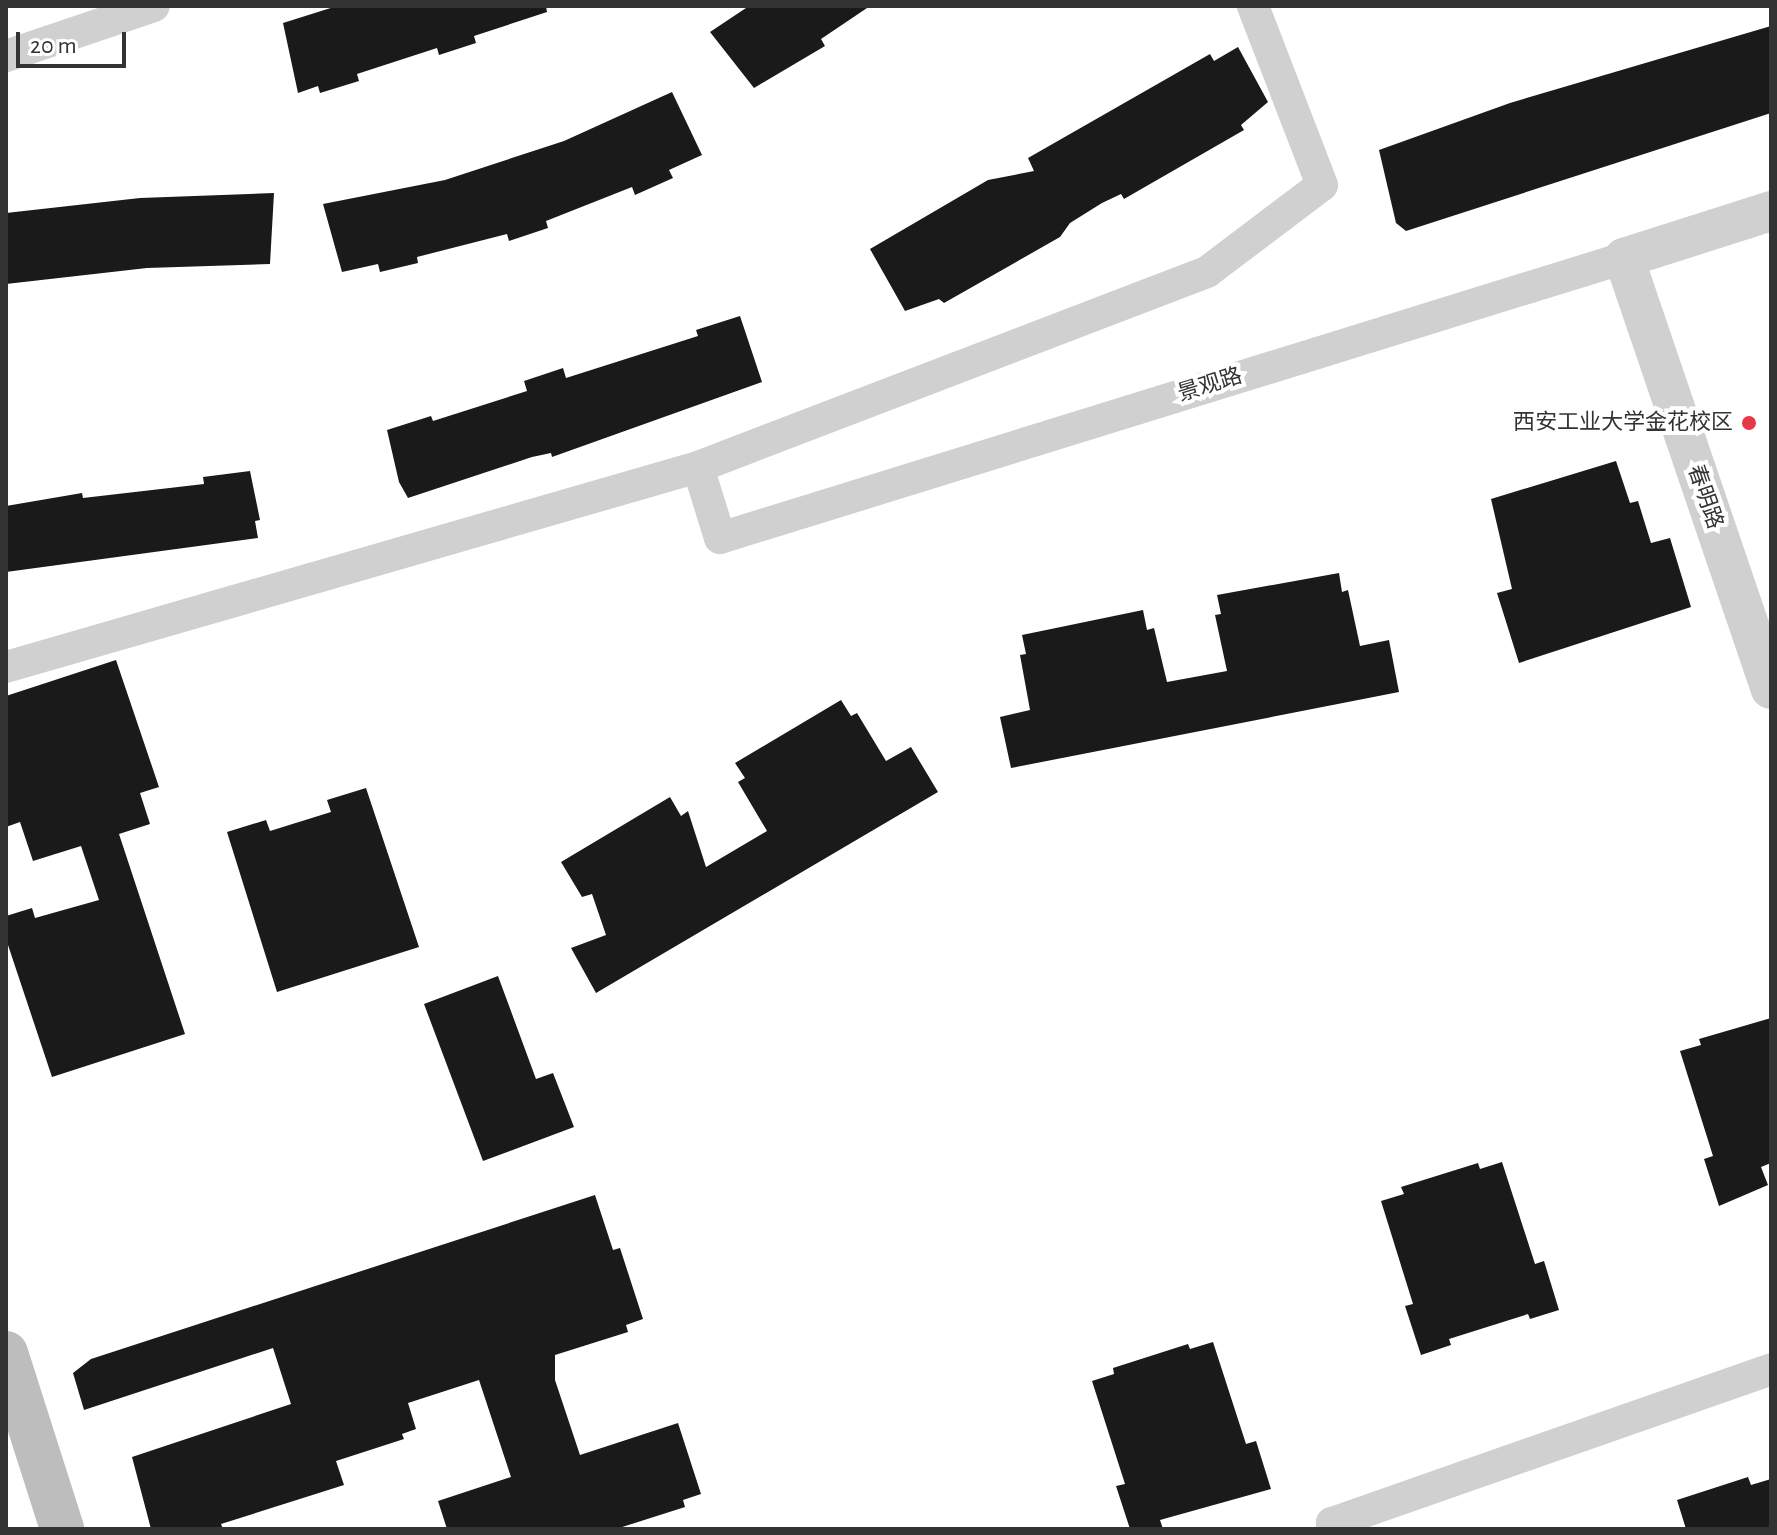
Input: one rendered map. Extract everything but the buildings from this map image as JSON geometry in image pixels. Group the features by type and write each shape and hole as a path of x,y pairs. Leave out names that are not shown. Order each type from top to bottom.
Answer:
{"main road":[{"path":"9,1373 62,1529"}],"street":[{"path":"6,56 154,6"},
{"path":"6,667 698,467 1207,272 1322,185 1253,6"},
{"name":"景观路","path":"698,467 720,538 1771,211"},
{"name":"春明路","path":"1624,258 1771,689"},
{"path":"1335,1529 1332,1523 1771,1369"}],"place":[{"name":"西安工业大学金花校区","path":"1749,423"}]}
